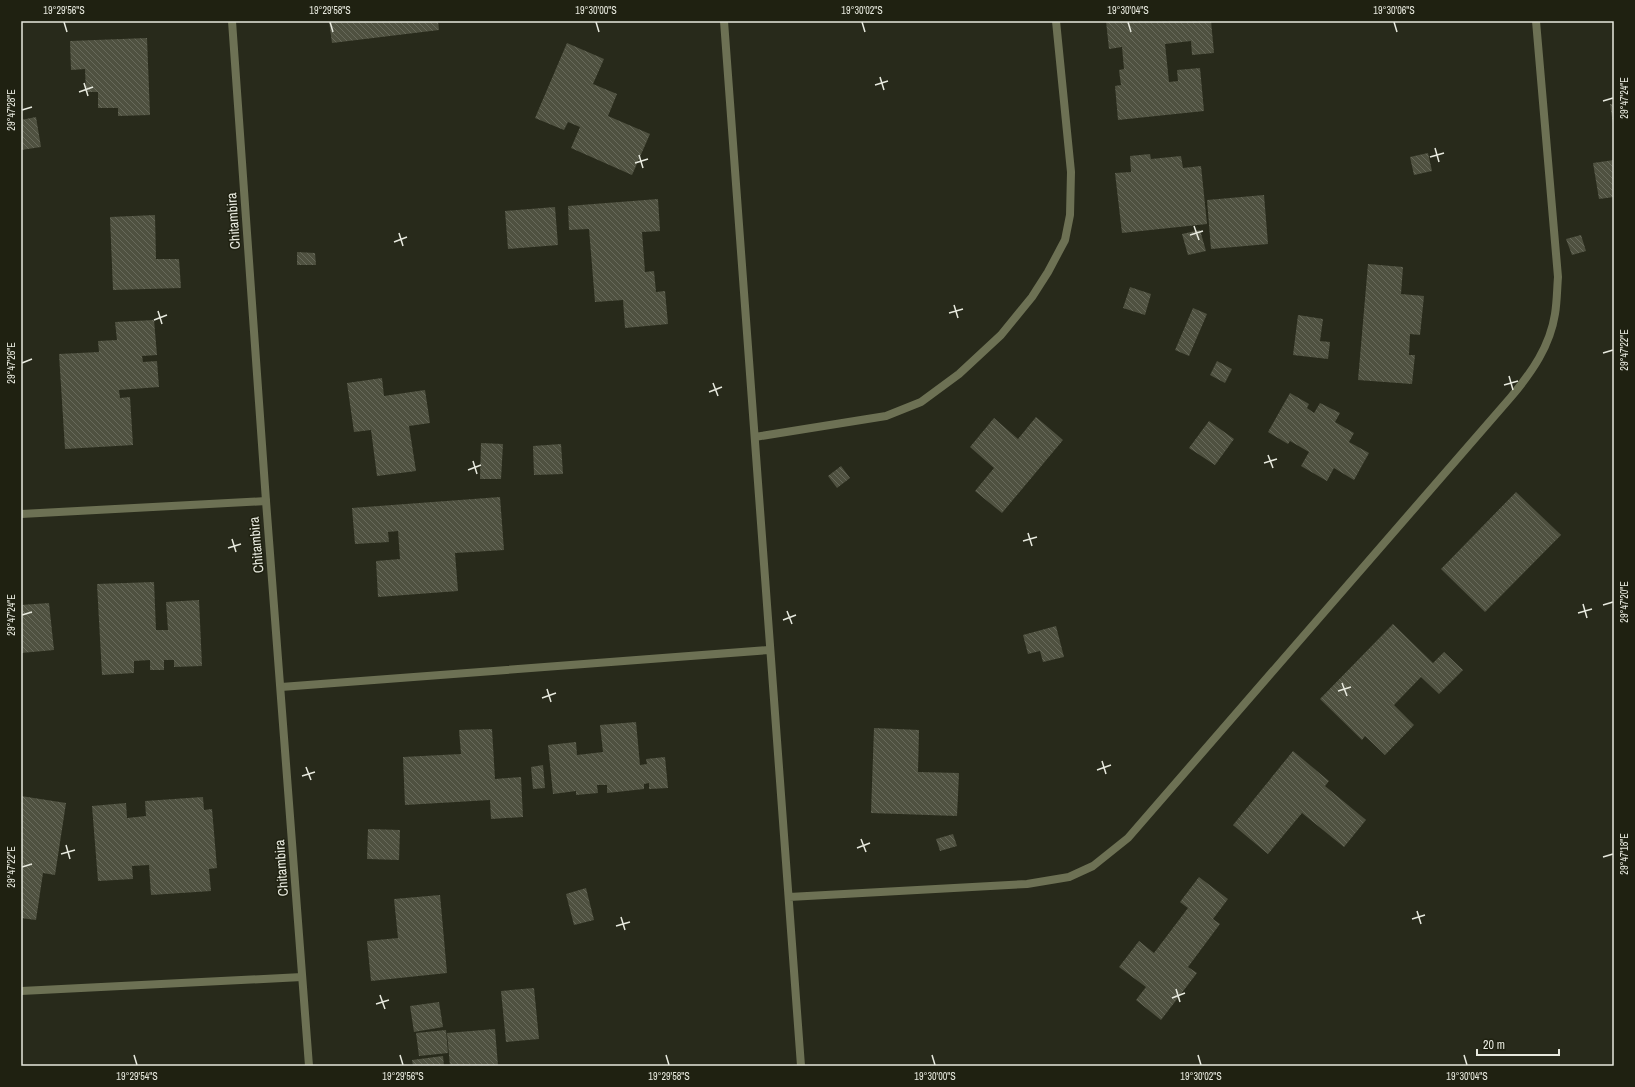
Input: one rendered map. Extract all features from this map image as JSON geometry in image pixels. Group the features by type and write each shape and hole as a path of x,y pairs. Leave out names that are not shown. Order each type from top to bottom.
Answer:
{"street":[{"name":"Chitambira","path":"232,21 266,501 309,1066"},
{"path":"724,21 755,436 769,650 801,1066"},
{"path":"755,436 886,416 921,402 959,374 1001,335 1032,297 1048,272 1065,240 1070,215 1071,172 1056,21"},
{"path":"789,897 1027,884 1069,877 1093,866 1128,838 1512,397 1535,367 1546,348 1555,314 1558,277 1536,21"},
{"path":"21,514 266,501"},
{"path":"281,687 769,650"},
{"path":"21,991 302,977"}],"building":[{"path":"329,21 438,21 439,30 332,43"},
{"path":"1106,21 1211,21 1214,53 1192,55 1191,41 1165,44 1169,82 1178,81 1177,70 1200,68 1204,111 1118,120 1115,86 1121,85 1119,70 1124,69 1122,47 1109,49"},
{"path":"147,38 150,115 118,116 118,108 98,108 98,92 86,92 85,69 71,70 70,41"},
{"path":"567,43 604,59 593,84 617,94 608,116 650,134 632,175 571,148 580,127 568,122 564,130 535,118"},
{"path":"1610,104 1614,104 1614,124 1613,124"},
{"path":"36,117 41,147 21,150 21,120"},
{"path":"1428,153 1432,171 1414,175 1410,157"},
{"path":"1150,154 1151,159 1181,156 1183,168 1201,166 1207,224 1122,233 1115,173 1131,172 1130,156"},
{"path":"1614,160 1614,197 1599,199 1593,163"},
{"path":"1264,195 1268,244 1211,249 1207,200"},
{"path":"658,199 660,231 642,232 645,272 654,271 656,292 665,291 668,324 625,328 623,300 595,302 589,229 569,230 568,206"},
{"path":"555,207 558,245 508,249 505,211"},
{"path":"155,215 156,259 179,259 181,288 113,290 110,217"},
{"path":"1200,230 1206,251 1188,255 1182,234"},
{"path":"1581,235 1586,251 1572,255 1566,239"},
{"path":"297,252 315,253 316,265 297,265"},
{"path":"1368,264 1403,267 1401,294 1424,296 1420,335 1410,334 1409,355 1415,355 1412,384 1358,380"},
{"path":"1130,287 1151,294 1145,315 1123,308"},
{"path":"1193,308 1207,314 1189,356 1175,350"},
{"path":"1298,315 1323,319 1320,341 1330,342 1328,359 1293,355"},
{"path":"154,320 157,355 142,356 143,362 157,361 159,387 119,390 120,398 130,397 133,445 65,449 59,354 99,352 98,341 117,340 115,322"},
{"path":"1217,361 1232,369 1225,383 1210,375"},
{"path":"382,378 384,396 425,390 430,423 409,426 416,471 377,476 371,430 354,432 347,383"},
{"path":"1290,393 1309,404 1307,408 1314,413 1320,403 1340,413 1335,422 1354,433 1349,442 1369,453 1354,480 1334,468 1327,481 1301,466 1309,452 1290,441 1288,444 1268,432"},
{"path":"1036,417 1063,440 1002,513 975,491 994,468 970,447 994,418 1018,439"},
{"path":"1209,421 1234,439 1215,465 1189,448"},
{"path":"481,443 503,444 501,479 480,479"},
{"path":"561,444 563,474 534,475 533,446"},
{"path":"841,466 850,478 837,488 828,476"},
{"path":"1516,492 1561,535 1485,612 1441,569"},
{"path":"500,497 504,550 455,553 458,591 378,597 376,561 400,559 398,531 388,532 389,542 355,544 352,508"},
{"path":"154,582 156,630 168,630 166,602 199,600 202,666 174,667 174,660 164,660 164,670 150,670 150,660 134,661 134,673 102,675 97,584"},
{"path":"49,603 54,650 21,653 21,605"},
{"path":"1393,624 1433,663 1444,652 1463,670 1439,694 1421,677 1394,705 1414,725 1385,755 1365,736 1362,740 1320,699"},
{"path":"1056,626 1064,657 1043,662 1040,651 1028,654 1023,635"},
{"path":"636,722 640,765 647,764 646,759 665,757 668,788 649,789 649,783 644,784 644,789 607,793 607,785 597,785 598,793 576,795 576,791 553,794 548,745 576,742 577,755 603,752 600,725"},
{"path":"874,728 919,730 918,772 959,773 957,816 871,813"},
{"path":"492,729 495,779 521,777 523,817 491,819 490,800 405,805 403,757 461,754 459,730"},
{"path":"1293,751 1329,781 1325,786 1366,820 1344,847 1302,813 1268,854 1233,825"},
{"path":"543,765 545,788 533,789 531,767"},
{"path":"21,796 66,803 55,875 43,873 36,920 21,918"},
{"path":"203,797 204,810 212,809 217,868 209,869 211,891 151,895 149,865 132,866 133,879 98,881 92,806 126,803 127,818 146,816 145,801"},
{"path":"368,829 400,830 399,860 367,859"},
{"path":"953,834 957,846 940,851 936,839"},
{"path":"1199,877 1228,899 1213,919 1220,924 1188,967 1197,973 1161,1020 1136,1000 1146,987 1119,967 1139,941 1154,953 1188,908 1180,902"},
{"path":"586,888 594,920 574,925 566,894"},
{"path":"440,895 447,973 371,981 367,941 398,938 394,899"},
{"path":"534,988 539,1039 506,1042 501,991"},
{"path":"439,1002 443,1027 414,1032 410,1006"},
{"path":"495,1029 498,1066 450,1066 447,1033"},
{"path":"446,1030 448,1053 419,1056 416,1033"},
{"path":"443,1056 444,1066 413,1066 412,1060"}]}
